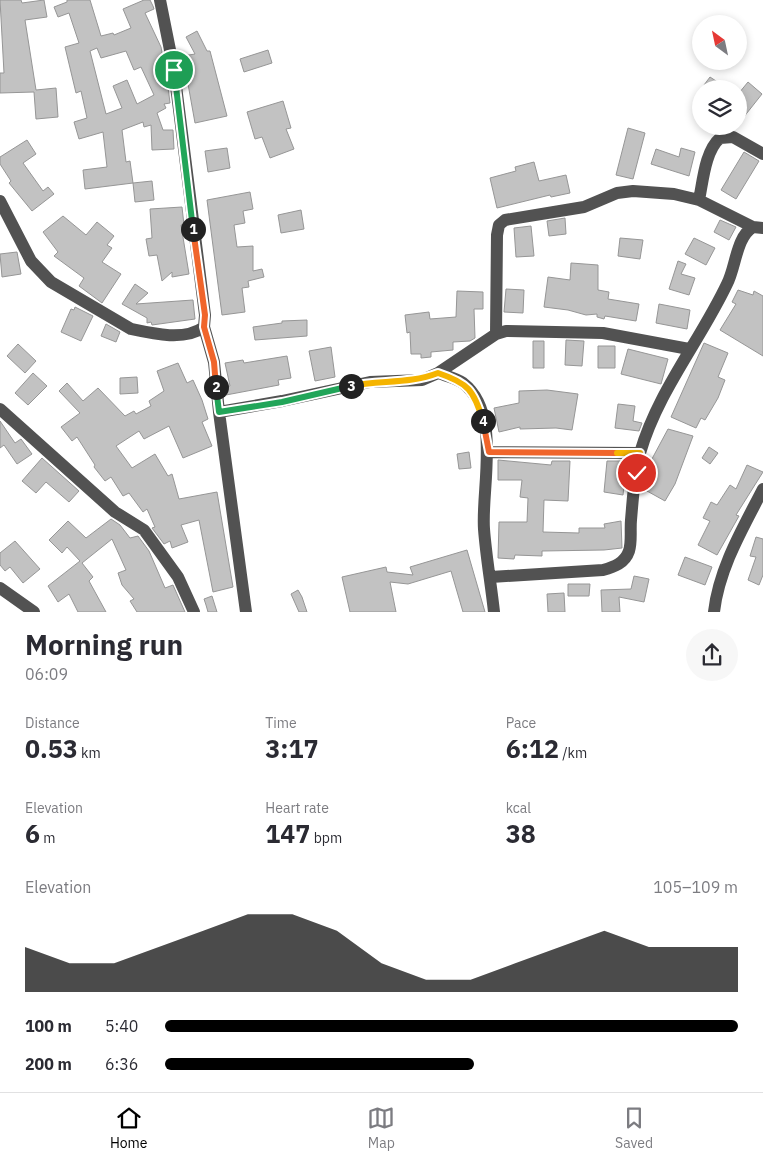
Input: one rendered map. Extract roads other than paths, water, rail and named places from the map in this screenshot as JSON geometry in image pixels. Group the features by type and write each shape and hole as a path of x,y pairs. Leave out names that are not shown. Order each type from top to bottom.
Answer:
{"street":[{"path":"160,0 174,70 205,315 200,330"},
{"path":"699,200 713,146 720,138 733,137 763,154"},
{"path":"496,334 497,235 499,225 504,220 584,207 618,193 674,194 699,200 758,228"},
{"path":"0,201 31,260 51,282 131,329 170,335 200,330"},
{"path":"491,577 603,570 617,566 629,551 633,497 640,453 675,373 728,281 738,256 740,240 747,231 758,228"},
{"path":"200,330 211,346 246,612"},
{"path":"219,412 282,402 370,382 422,380 438,373 496,334 506,330 603,333 689,349"},
{"path":"438,373 461,381 470,389 479,408 489,452 484,528 494,612"},
{"path":"0,409 115,512 144,530 178,577 194,612"},
{"path":"489,452 640,453"},
{"path":"714,612 721,578 734,546 763,489"},
{"path":"0,588 34,612"}]}
